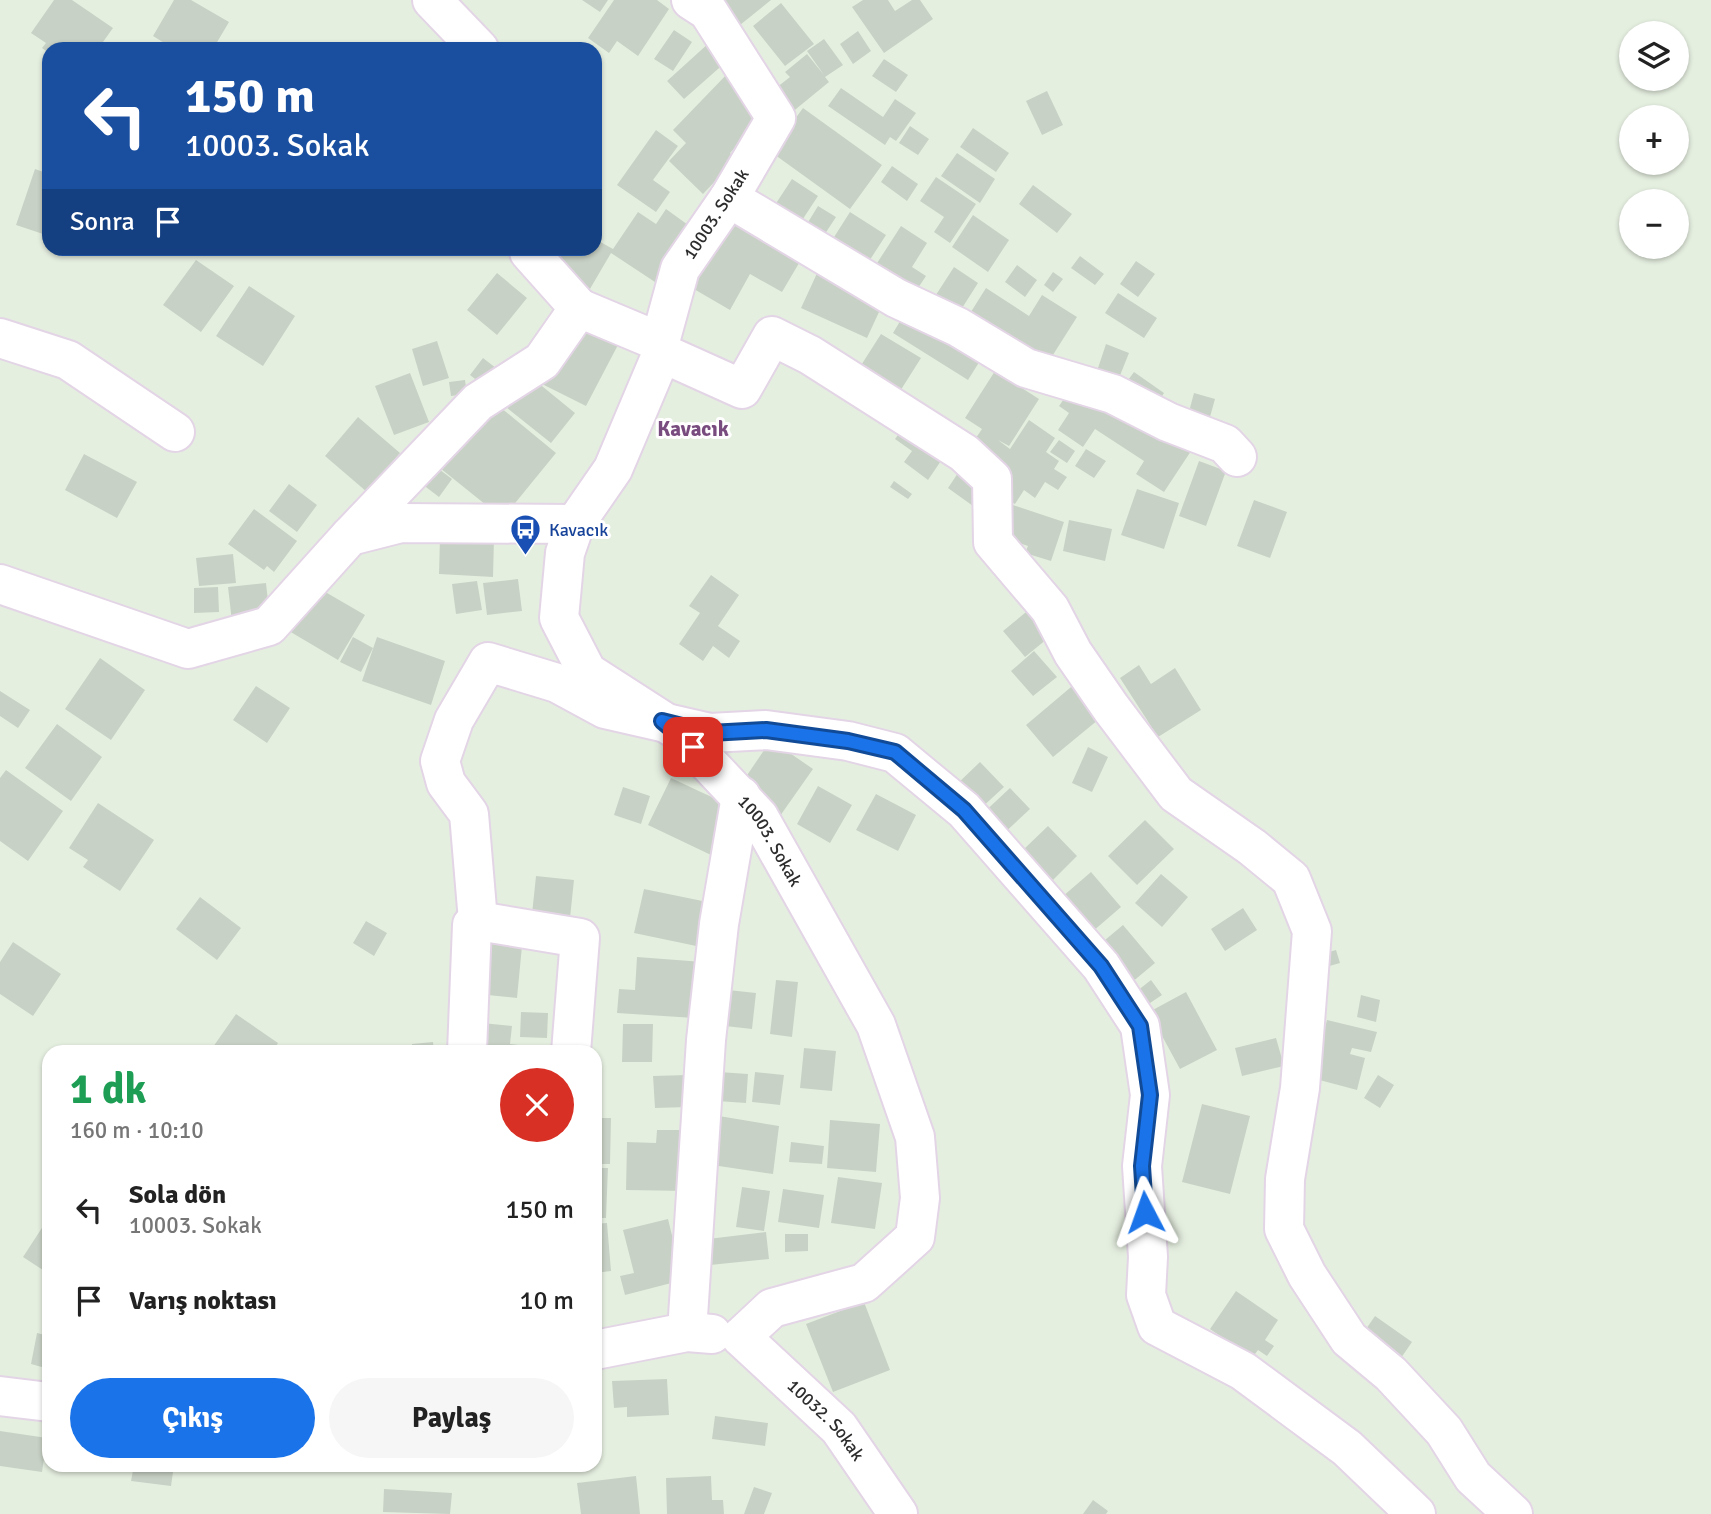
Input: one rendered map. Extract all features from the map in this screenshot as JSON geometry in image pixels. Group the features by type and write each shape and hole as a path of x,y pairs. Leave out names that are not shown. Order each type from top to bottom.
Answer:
{"street":[{"path":"432,0 472,42"},
{"name":"10003. Sokak","path":"691,0 708,11 776,118 729,198 680,269 661,348 613,469 575,524 565,553 559,618 587,672 677,730 759,817 876,1025 915,1137 920,1198 915,1237 864,1283 772,1308 741,1337"},
{"path":"729,198 896,298 958,327 1026,368 1113,394 1168,422 1225,444 1237,457"},
{"path":"534,256 579,308 742,390 772,336 810,355 964,453 992,479 993,542 1050,609 1073,653 1119,719 1176,794 1252,847 1291,879 1312,931 1300,1088 1285,1179 1284,1229 1307,1275 1349,1339 1391,1374 1435,1421 1472,1476 1513,1514"},
{"path":"0,584 188,649 269,626 350,536 478,402 542,361 579,308"},
{"path":"0,338 68,360 174,432"},
{"path":"350,536 401,523 575,524"},
{"path":"478,921 469,814 446,783 439,761 454,720 488,662 557,683 605,709 710,733 766,730 848,741 895,752 964,810 1101,966 1140,1026 1150,1095 1142,1166 1148,1257 1146,1295 1157,1326 1243,1371 1347,1448 1416,1514"},
{"path":"687,1332 706,1041 719,924 741,796"},
{"path":"467,1045 472,925 478,921 580,938 572,1045"},
{"path":"602,1349 687,1332 741,1337"},
{"name":"10032. Sokak","path":"741,1337 839,1428 898,1514"},
{"path":"0,1396 42,1401"}],"building":[{"path":"54,0 72,0 113,28 103,42 44,42 31,33"},
{"path":"174,0 191,0 229,22 217,42 163,42 153,36"},
{"path":"582,0 608,0 600,12"},
{"path":"614,0 657,0 669,9 638,56 617,41 609,53 602,48 602,42 594,42 588,38"},
{"path":"719,0 771,0 740,25"},
{"path":"863,0 888,0 895,11 912,0 920,0 933,19 884,53 852,7"},
{"path":"781,3 814,44 785,66 753,26"},
{"path":"674,30 692,42 673,71 654,59"},
{"path":"858,31 871,51 853,64 840,44"},
{"path":"824,39 843,65 825,77 829,82 785,118 767,95 790,77 785,72 807,54 824,75 807,51"},
{"path":"710,42 727,61 684,99 667,81"},
{"path":"884,59 908,75 896,92 872,76"},
{"path":"729,72 770,111 730,153 736,159 703,194 669,161 686,143 673,130"},
{"path":"841,88 883,117 895,99 916,113 896,141 890,137 885,145 828,106"},
{"path":"1047,91 1063,125 1042,135 1026,101"},
{"path":"803,108 882,165 850,209 771,152"},
{"path":"910,126 929,139 918,155 899,143"},
{"path":"973,128 1009,153 996,172 960,147"},
{"path":"656,130 678,146 653,180 670,192 656,212 617,185"},
{"path":"957,153 995,179 980,203 941,176"},
{"path":"892,166 918,184 907,201 881,182"},
{"path":"35,169 42,172 42,234 16,225"},
{"path":"936,177 976,204 950,243 934,232 944,217 920,201"},
{"path":"792,179 818,196 795,231 769,214"},
{"path":"1033,185 1072,214 1057,233 1019,204"},
{"path":"818,206 836,217 819,243 802,232"},
{"path":"666,209 695,230 658,284 611,253 587,294 549,272 558,256 602,256 602,243 613,249 638,212 656,224"},
{"path":"729,211 805,253 782,292 750,274 730,310 687,285"},
{"path":"850,212 886,235 864,269 829,245"},
{"path":"973,215 1009,240 988,272 952,247"},
{"path":"901,226 927,243 912,267 926,276 910,300 870,274"},
{"path":"1080,256 1104,274 1095,285 1071,268"},
{"path":"196,260 234,286 201,332 163,305"},
{"path":"1136,261 1155,274 1138,297 1120,284"},
{"path":"1017,265 1037,280 1025,297 1005,282"},
{"path":"954,267 978,283 957,316 932,301"},
{"path":"819,269 885,299 867,338 801,308"},
{"path":"1053,272 1063,279 1053,292 1044,285"},
{"path":"497,273 527,298 497,335 467,310"},
{"path":"249,286 295,316 263,366 216,336"},
{"path":"986,288 1029,316 1042,295 1077,317 1044,369 969,315"},
{"path":"1118,293 1157,318 1144,338 1105,313"},
{"path":"908,308 983,356 968,380 893,333"},
{"path":"573,319 619,343 586,406 540,383"},
{"path":"881,334 921,358 897,396 858,370"},
{"path":"437,341 449,378 423,386 412,349"},
{"path":"1106,344 1129,353 1115,388 1094,380"},
{"path":"483,358 501,372 488,389 470,375"},
{"path":"995,371 1039,399 1009,446 998,440 1010,449 1029,420 1055,438 1046,452 1059,461 1054,469 1067,477 1058,490 1045,482 1035,498 1024,490 1015,504 994,490 967,451 982,429 965,418"},
{"path":"1134,372 1164,393 1154,409 1123,387"},
{"path":"410,373 429,422 394,435 375,386"},
{"path":"526,373 575,413 551,443 502,404"},
{"path":"465,380 467,394 451,396 449,382"},
{"path":"1073,386 1191,451 1164,492 1136,474 1144,461 1095,429 1083,447 1058,430 1069,413 1059,406"},
{"path":"1194,393 1215,399 1208,424 1187,419"},
{"path":"489,398 556,453 507,513 495,503 491,509 435,464"},
{"path":"358,417 400,453 367,492 325,456"},
{"path":"908,421 949,449 928,480 904,462 912,451 895,439"},
{"path":"1059,440 1075,451 1067,463 1050,452"},
{"path":"1086,449 1106,461 1094,478 1075,466"},
{"path":"84,454 137,482 117,518 65,490"},
{"path":"1199,461 1226,471 1206,526 1179,516"},
{"path":"435,466 452,479 439,497 422,484"},
{"path":"960,470 986,488 973,506 948,488"},
{"path":"894,481 912,494 908,499 890,487"},
{"path":"289,484 317,505 297,532 269,511"},
{"path":"1137,489 1179,503 1164,549 1121,535"},
{"path":"1254,500 1287,512 1270,558 1237,546"},
{"path":"1007,503 1064,522 1051,561 1025,553 1028,546 996,535"},
{"path":"254,509 297,541 274,572 267,566 264,570 228,544"},
{"path":"1069,520 1112,529 1105,561 1063,551"},
{"path":"440,537 494,539 493,577 439,574"},
{"path":"233,554 236,583 199,586 196,558"},
{"path":"711,575 739,595 718,626 740,641 729,658 713,646 703,661 679,644 700,613 689,606"},
{"path":"518,579 522,611 487,615 483,583"},
{"path":"477,581 482,610 456,614 452,584"},
{"path":"266,583 270,619 232,622 228,587"},
{"path":"315,586 365,615 338,660 289,631"},
{"path":"218,587 219,612 194,613 194,588"},
{"path":"1031,608 1053,634 1025,657 1003,631"},
{"path":"353,637 373,648 361,672 340,662"},
{"path":"377,637 445,661 431,705 362,681"},
{"path":"1034,651 1057,677 1033,696 1011,671"},
{"path":"100,658 145,690 111,740 65,709"},
{"path":"1139,665 1151,684 1175,668 1201,710 1158,737 1120,678"},
{"path":"1077,682 1104,715 1053,757 1026,725"},
{"path":"256,686 290,708 267,743 233,720"},
{"path":"0,691 30,710 18,728 0,716"},
{"path":"57,724 102,757 71,801 25,768"},
{"path":"771,740 813,769 780,816 739,787"},
{"path":"1088,747 1108,757 1092,792 1072,783"},
{"path":"980,762 1004,787 979,810 955,786"},
{"path":"6,770 63,811 28,861 0,841 0,778"},
{"path":"671,778 733,807 711,855 648,825"},
{"path":"818,786 852,805 830,843 797,824"},
{"path":"623,787 650,796 641,824 614,815"},
{"path":"1010,788 1030,809 1000,837 980,816"},
{"path":"876,794 916,815 898,851 856,830"},
{"path":"98,803 154,840 120,891 83,867 88,860 69,848"},
{"path":"1145,820 1174,849 1137,885 1108,856"},
{"path":"1048,826 1077,856 1053,880 1023,850"},
{"path":"1091,872 1121,907 1092,932 1062,897"},
{"path":"1161,874 1188,897 1162,927 1135,903"},
{"path":"536,876 574,880 570,918 532,914"},
{"path":"644,889 717,904 701,947 634,933"},
{"path":"200,897 241,928 217,960 176,929"},
{"path":"1243,908 1257,930 1225,951 1211,929"},
{"path":"366,921 387,933 374,956 353,943"},
{"path":"1123,925 1155,963 1131,983 1099,945"},
{"path":"13,942 61,974 33,1016 0,994 0,962"},
{"path":"482,943 522,946 517,998 478,994"},
{"path":"1336,950 1340,963 1326,967 1322,954"},
{"path":"637,957 703,962 694,1018 617,1013 619,989 635,990"},
{"path":"776,980 798,982 792,1037 770,1034"},
{"path":"1151,980 1162,995 1147,1005 1137,991"},
{"path":"728,990 756,993 752,1029 725,1026"},
{"path":"1186,992 1217,1050 1180,1069 1149,1012"},
{"path":"1361,995 1380,1000 1376,1022 1357,1017"},
{"path":"521,1012 548,1013 547,1038 520,1037"},
{"path":"236,1014 278,1043 277,1045 214,1045"},
{"path":"1327,1020 1377,1032 1371,1052 1352,1048 1350,1054 1365,1058 1357,1090 1312,1078"},
{"path":"482,1023 512,1026 510,1044 518,1045 480,1045"},
{"path":"623,1024 653,1024 652,1062 622,1062"},
{"path":"1276,1038 1284,1066 1242,1076 1235,1048"},
{"path":"433,1042 433,1045 412,1045"},
{"path":"804,1048 836,1051 832,1091 800,1088"},
{"path":"719,1072 748,1074 746,1103 717,1101"},
{"path":"755,1072 784,1075 780,1105 752,1102"},
{"path":"687,1075 688,1107 655,1108 653,1076"},
{"path":"1378,1075 1394,1085 1380,1108 1364,1098"},
{"path":"1202,1104 1250,1116 1230,1194 1182,1182"},
{"path":"719,1116 779,1126 773,1174 712,1165"},
{"path":"602,1118 611,1118 610,1164 602,1164"},
{"path":"830,1120 880,1124 876,1172 827,1168"},
{"path":"657,1130 689,1130 687,1191 626,1190 627,1142 656,1143"},
{"path":"791,1142 824,1146 822,1164 789,1162"},
{"path":"602,1168 608,1168 606,1218 602,1218"},
{"path":"838,1177 882,1183 875,1229 831,1223"},
{"path":"742,1187 770,1191 764,1231 736,1227"},
{"path":"783,1189 824,1195 819,1228 778,1222"},
{"path":"668,1219 683,1280 625,1295 620,1276 634,1273 623,1230"},
{"path":"602,1223 607,1223 611,1271 602,1272"},
{"path":"42,1228 42,1269 23,1257"},
{"path":"766,1232 769,1259 710,1265 708,1239"},
{"path":"785,1234 808,1234 808,1251 785,1252"},
{"path":"1236,1291 1278,1320 1265,1340 1274,1346 1267,1356 1258,1350 1252,1358 1210,1329"},
{"path":"864,1302 890,1370 833,1392 806,1324"},
{"path":"1375,1316 1412,1342 1401,1358 1364,1332"},
{"path":"37,1333 42,1334 42,1367 31,1364"},
{"path":"667,1379 669,1415 627,1417 627,1407 614,1408 612,1381"},
{"path":"715,1416 768,1423 765,1446 712,1439"},
{"path":"0,1431 42,1437 42,1472 0,1466"},
{"path":"133,1472 173,1472 171,1486 131,1481"},
{"path":"636,1476 640,1514 581,1514 577,1483"},
{"path":"711,1476 712,1500 723,1500 724,1514 667,1514 666,1478"},
{"path":"754,1487 772,1493 764,1514 744,1514"},
{"path":"384,1489 452,1493 450,1514 383,1512"},
{"path":"1093,1500 1108,1511 1106,1514 1083,1514"}],"place":[{"name":"Kavacık","path":"526,557"}],"district":[{"name":"Kavacık","path":"693,429"}],"route":[{"path":"693,747 677,730 662,721 710,733 766,730 848,741 895,752 964,810 1101,966 1140,1026 1150,1095 1142,1166 1145,1212"}]}
